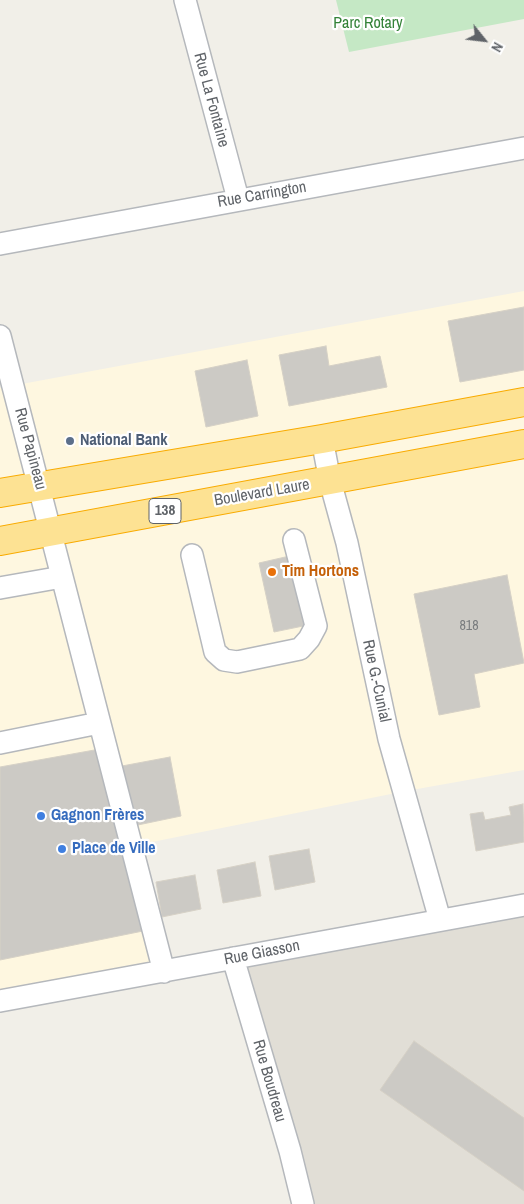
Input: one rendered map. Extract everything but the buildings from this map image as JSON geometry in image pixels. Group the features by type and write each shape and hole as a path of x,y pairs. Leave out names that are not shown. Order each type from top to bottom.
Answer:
{"highway":[{"path":"0,493 322,440 524,402"},
{"name":"Boulevard Laure","path":"0,541 524,444"}],"street":[{"name":"Rue La Fontaine","path":"185,0 238,199"},
{"name":"Rue Carrington","path":"0,244 524,148"},
{"name":"Rue Papineau","path":"0,336 164,972"},
{"name":"Rue G.-Cunial","path":"322,440 330,481 347,543 389,739 440,920"},
{"path":"192,555 214,652 224,660 238,662 300,649 309,639 316,626 294,540"},
{"path":"0,588 62,577"},
{"path":"0,743 99,723"},
{"name":"Rue Giasson","path":"0,1001 524,905"},
{"name":"Rue Boudreau","path":"234,958 290,1151 303,1204"}],"shaded area":[{"path":"524,291 524,770 406,791 142,844 175,978 0,1011 0,388"},
{"path":"524,912 524,1204 309,1204 242,962"}],"green space":[{"name":"Parc Rotary","path":"336,0 524,0 524,19 349,52"}],"place":[{"name":"National Bank","path":"70,441"},
{"name":"Tim Hortons","path":"272,572"},
{"name":"Gagnon Frères","path":"41,816"},
{"name":"Place de Ville","path":"62,849"}]}
